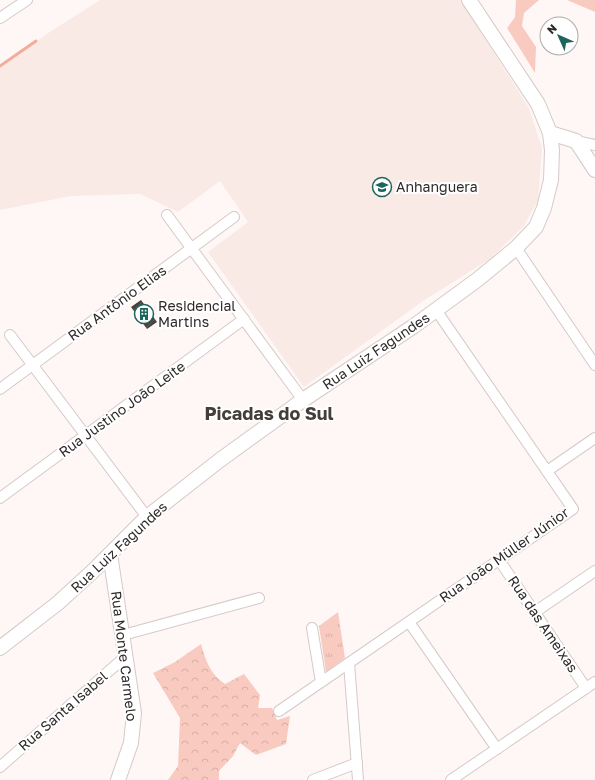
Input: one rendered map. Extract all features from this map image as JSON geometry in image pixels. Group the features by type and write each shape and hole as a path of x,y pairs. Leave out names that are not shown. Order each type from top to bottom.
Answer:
{"main road":[{"name":"Rua Luiz Fagundes","path":"0,648 58,603 147,517 220,460 302,400 436,310 516,248 536,227 544,208 552,180 552,150 550,133 538,104 469,0"},
{"path":"550,133 576,141 595,170"},
{"name":"Rua Monte Carmelo","path":"110,554 132,694 133,725 129,751 118,780"}],"street":[{"path":"0,18 23,2"},
{"path":"576,141 595,145"},
{"path":"167,215 302,400"},
{"name":"Rua Antônio Elias","path":"0,389 234,217"},
{"path":"516,248 595,365"},
{"name":"Rua João Müller Júnior","path":"279,711 573,509 436,310"},
{"name":"Rua Justino João Leite","path":"0,498 244,319"},
{"path":"10,335 147,517"},
{"path":"547,471 595,438"},
{"name":"Rua das Ameixas","path":"499,560 586,688"},
{"path":"535,612 595,571"},
{"path":"123,634 259,598"},
{"path":"409,622 497,749"},
{"path":"312,628 321,682"},
{"name":"Rua Santa Isabel","path":"0,767 126,656"},
{"path":"349,663 358,780"},
{"path":"451,780 595,682"},
{"path":"313,780 356,762"}],"shaded area":[{"name":"Anhanguera","path":"100,0 460,0 529,108 542,148 538,200 524,226 490,259 423,301 304,387 208,252 248,222 220,181 178,212 140,194 71,196 0,210 0,68 45,35"}],"green space":[{"path":"516,0 539,0 524,13 522,26 536,47 535,73 507,28 515,17"},
{"path":"567,0 595,0 595,12"},
{"path":"338,612 345,658 326,672 319,626"},
{"path":"201,644 209,667 220,680 225,684 244,674 260,695 258,708 272,708 277,720 290,716 286,744 256,755 240,743 233,756 219,771 219,780 168,780 178,766 180,718 153,673 175,662"}],"building":[{"name":"Residencial Martins","path":"141,300 157,322 147,329 131,307"}],"waterway":[{"path":"0,66 36,41"}],"place":[{"name":"Anhanguera","path":"382,187"},
{"name":"Residencial Martins","path":"144,314"}],"district":[{"name":"Picadas do Sul","path":"269,414"}]}
